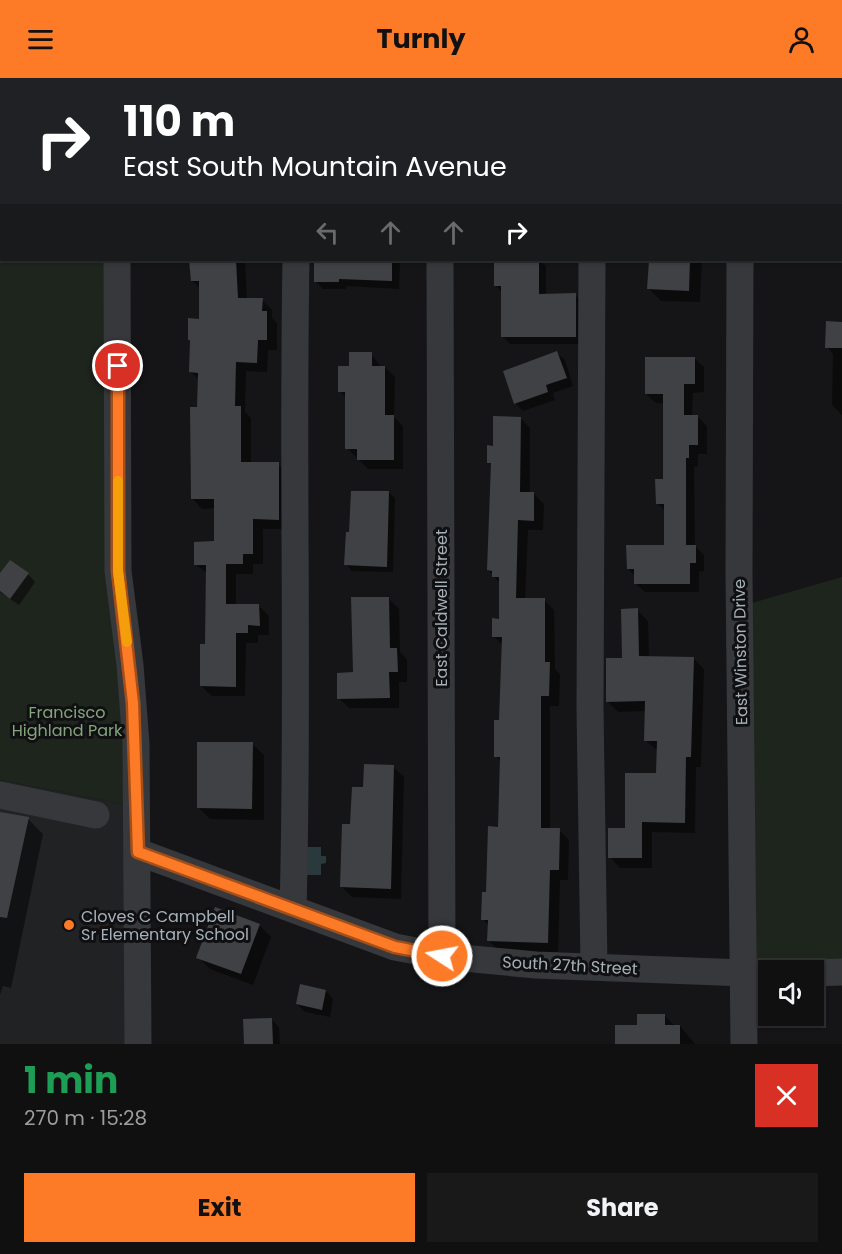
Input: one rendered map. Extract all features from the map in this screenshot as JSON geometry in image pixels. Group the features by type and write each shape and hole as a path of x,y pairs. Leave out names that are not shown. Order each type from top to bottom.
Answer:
{"street":[{"path":"117,261 118,571 133,703 138,852 138,1044"},
{"path":"293,909 297,775 294,398 296,261"},
{"name":"East Caldwell Street","path":"440,261 442,956"},
{"path":"592,261 590,709 594,966"},
{"name":"East Winston Drive","path":"740,261 739,574 756,974 744,1044"},
{"path":"0,795 96,815"},
{"name":"South 27th Street","path":"138,852 395,947 442,956 536,965 756,974"},
{"path":"824,973 842,972"}],"shaded area":[{"name":"Cloves C Campbell Sr Elementary School","path":"0,780 138,807 138,1044 0,1044"},
{"path":"307,847 321,847 321,856 326,856 326,863 321,864 321,875 307,875"}],"green space":[{"name":"Francisco Highland Park","path":"0,261 117,261 138,807 0,780"},
{"path":"842,577 842,961 756,960 752,603"}],"building":[{"path":"189,261 236,261 238,298 263,298 262,311 267,311 267,340 258,340 257,363 236,362 235,406 241,406 241,462 279,462 279,520 253,519 253,554 243,554 243,564 226,564 226,604 259,604 260,626 248,625 248,633 236,633 236,687 200,686 200,644 205,644 206,565 194,565 194,542 214,541 214,499 191,499 190,407 197,407 198,373 189,372 188,318 199,319 199,281 191,281"},
{"path":"314,261 392,261 392,281 339,279 339,282 314,282"},
{"path":"494,261 539,261 539,294 576,293 576,337 501,337 501,286 494,286"},
{"path":"649,261 690,261 689,291 647,289"},
{"path":"826,321 842,322 842,348 825,348"},
{"path":"557,351 567,378 546,385 548,392 514,404 503,371"},
{"path":"349,352 372,352 372,366 385,366 385,415 394,415 394,460 357,460 357,449 345,449 345,392 338,392 338,366 349,366"},
{"path":"645,357 695,357 695,384 684,384 684,415 698,415 698,445 689,445 689,458 686,458 686,545 696,545 696,563 690,563 690,584 634,584 634,569 627,569 626,545 664,545 664,504 656,504 655,479 663,479 663,394 645,394"},
{"path":"493,416 521,417 520,492 534,492 534,521 518,520 516,598 545,598 545,662 550,662 549,696 541,696 541,828 560,828 559,870 550,870 548,943 487,941 488,920 481,920 482,892 486,892 488,826 498,827 500,757 494,757 494,720 499,720 502,637 492,637 492,618 499,619 499,577 492,577 492,571 487,570 491,463 487,463 487,445 493,446"},
{"path":"351,491 389,491 387,567 344,565 346,532 349,532"},
{"path":"10,560 29,573 10,599 0,591 0,573"},
{"path":"351,597 389,597 390,648 397,648 398,672 389,672 390,698 337,699 337,673 353,672"},
{"path":"638,608 639,656 694,657 691,757 686,757 685,823 642,822 642,858 608,858 608,828 625,828 625,773 656,773 657,741 644,741 645,701 606,702 606,658 622,658 621,609"},
{"path":"197,742 253,742 252,809 197,808"},
{"path":"364,764 394,765 391,889 340,887 342,824 350,824 352,787 363,787"},
{"path":"0,812 29,817 7,918 0,917"},
{"path":"215,907 260,924 241,974 196,958"},
{"path":"300,984 326,990 322,1010 296,1004"},
{"path":"637,1014 665,1014 665,1025 680,1025 680,1044 615,1044 615,1025 637,1025"},
{"path":"272,1018 273,1044 244,1044 243,1019"}],"slow traffic":[{"path":"118,481 118,571 127,642"}],"place":[{"name":"Cloves C Campbell Sr Elementary School","path":"69,925"}],"route":[{"path":"118,366 118,571 130,665 136,744 138,852 395,947 442,956"}]}
